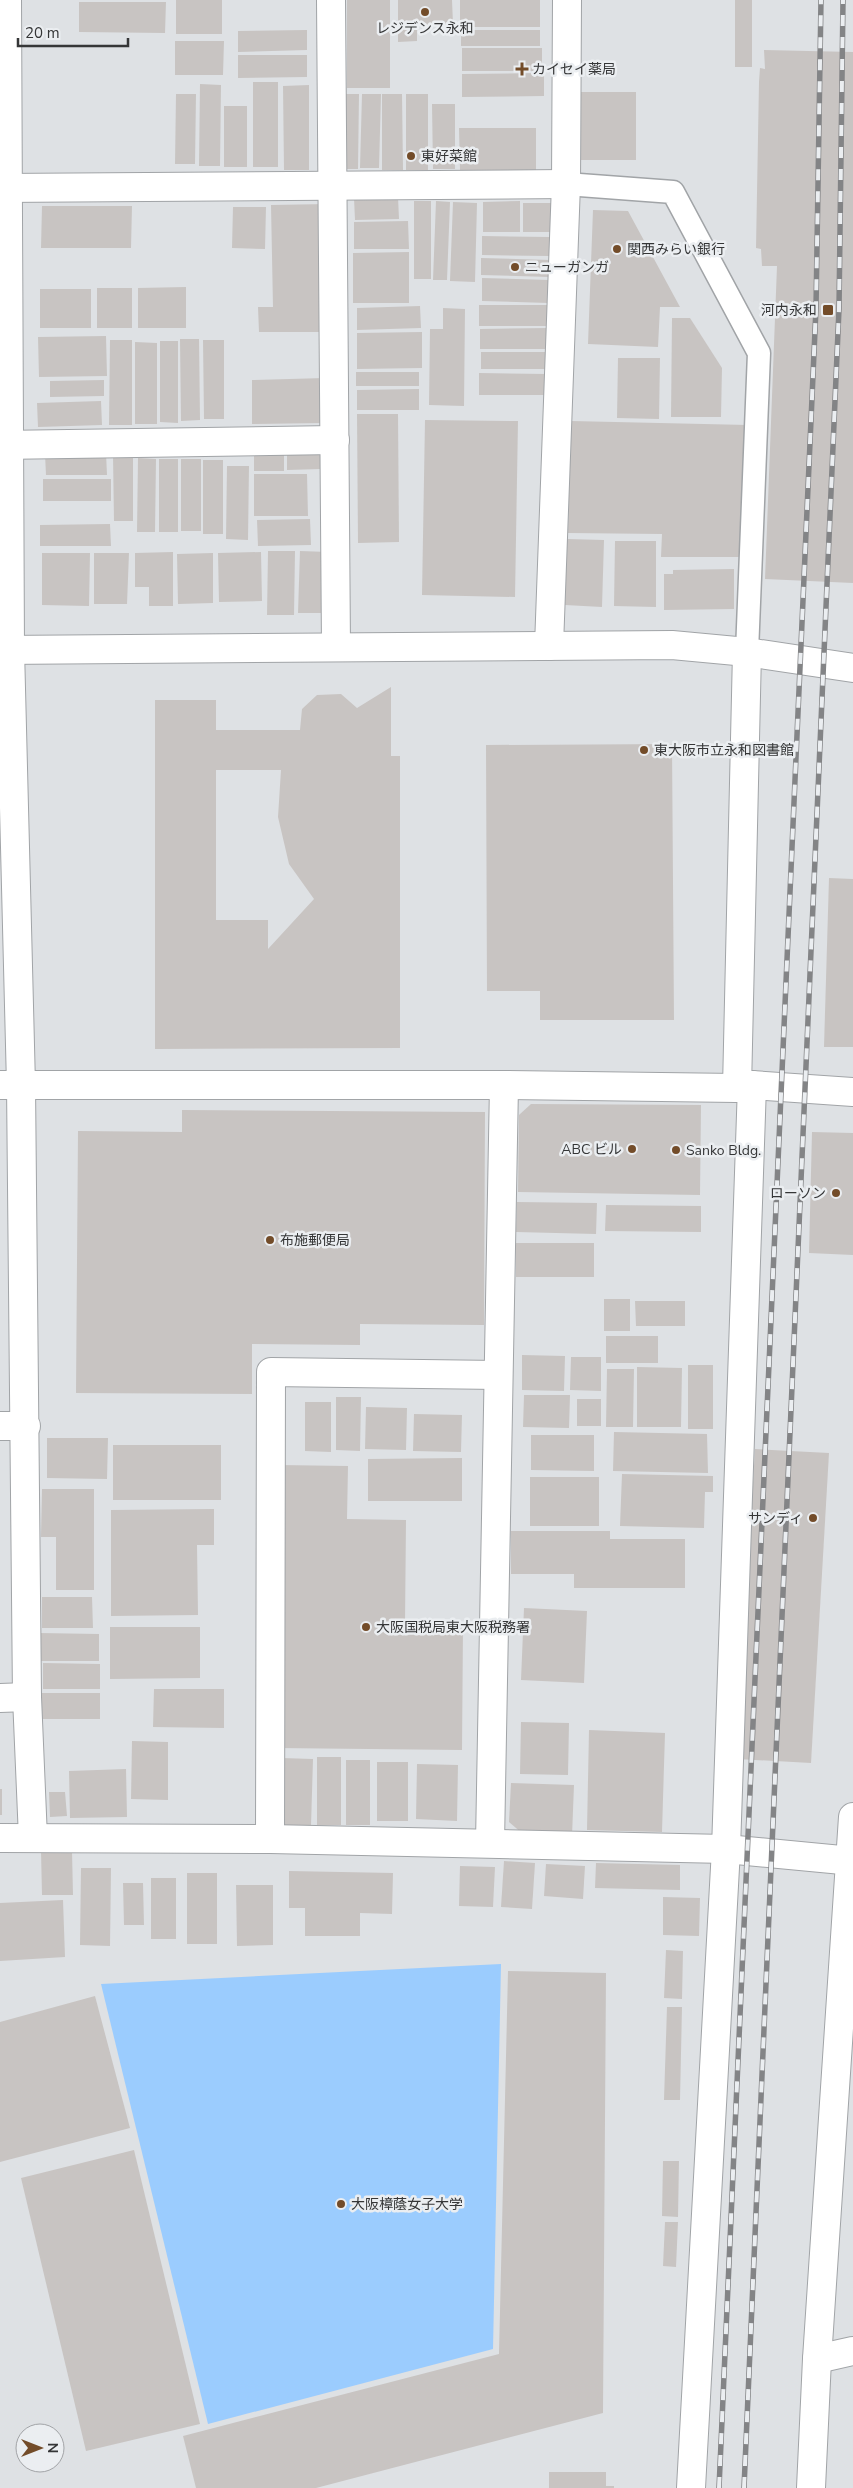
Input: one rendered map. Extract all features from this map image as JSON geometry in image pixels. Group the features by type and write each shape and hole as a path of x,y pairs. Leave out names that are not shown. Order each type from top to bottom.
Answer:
{"street":[{"path":"7,0 4,188 4,445 13,1426 33,1838"},
{"path":"331,0 336,647"},
{"path":"549,646 566,184 567,0"},
{"path":"4,188 566,184"},
{"path":"4,445 335,440"},
{"path":"5,650 672,645 747,652 853,668"},
{"path":"691,2488 726,1849 745,1086 747,652"},
{"path":"10,1085 745,1086 853,1092"},
{"path":"490,1843 504,1085"},
{"path":"270,1839 272,1372 498,1375"},
{"path":"0,1698 27,1697"},
{"path":"811,2488 816,2359 853,1817"},
{"path":"0,1838 270,1839 726,1849 851,1861"},
{"path":"816,2359 853,2351"}],"lane":[{"path":"566,184 673,192 760,353 747,652"}],"shaded area":[{"path":"501,1964 493,2349 208,2424 101,1984"}],"building":[{"path":"176,0 222,0 222,34 176,34"},
{"path":"347,0 390,0 390,88 347,88"},
{"name":"レジデンス永和","path":"398,0 452,0 453,24 417,25 417,41 398,42"},
{"path":"460,0 540,0 540,27 460,27"},
{"path":"735,0 752,0 752,67 735,67"},
{"path":"79,2 166,2 165,33 79,32"},
{"path":"307,30 307,50 238,52 238,31"},
{"path":"461,30 540,30 540,46 461,46"},
{"path":"175,41 224,41 223,75 175,75"},
{"path":"462,48 542,48 542,71 462,71"},
{"path":"764,50 853,52 853,583 765,579 777,266 762,266 761,249 756,248 759,82 760,68 765,69"},
{"path":"238,55 307,55 307,77 238,78"},
{"path":"544,73 544,96 462,97 462,74"},
{"path":"253,82 278,82 278,167 253,167"},
{"path":"200,84 221,85 220,166 199,166"},
{"path":"309,85 309,170 284,170 283,86"},
{"path":"576,92 636,92 636,160 576,160"},
{"path":"176,94 196,94 195,164 175,164"},
{"path":"344,94 359,94 358,169 343,169"},
{"path":"362,94 381,94 379,168 360,168"},
{"path":"382,94 402,94 403,170 382,170"},
{"path":"406,94 428,94 428,170 406,170"},
{"path":"432,104 455,104 455,169 433,169"},
{"path":"224,106 247,106 247,167 224,167"},
{"path":"459,128 536,128 536,170 460,170"},
{"path":"398,197 399,219 355,220 354,198"},
{"path":"414,201 431,201 431,279 414,279"},
{"path":"436,201 450,202 447,280 433,280"},
{"path":"520,201 520,232 483,232 483,202"},
{"path":"453,202 477,203 475,282 450,281"},
{"path":"523,203 554,203 554,232 523,232"},
{"path":"328,204 329,332 259,332 258,307 273,307 271,205"},
{"path":"42,206 132,206 131,248 41,248"},
{"path":"233,207 266,207 265,249 232,248"},
{"path":"593,210 628,211 680,307 660,307 658,347 588,344"},
{"path":"408,221 409,249 354,249 354,222"},
{"path":"482,236 550,237 550,256 482,255"},
{"path":"409,252 409,303 353,303 353,253"},
{"name":"ニューガンガ","path":"481,258 550,260 550,277 481,275"},
{"path":"482,278 549,280 549,303 482,301"},
{"path":"186,287 186,328 138,328 138,288"},
{"path":"97,288 132,288 132,328 97,328"},
{"path":"40,289 91,289 91,328 40,328"},
{"path":"479,305 550,305 549,326 479,326"},
{"path":"420,306 421,328 357,330 357,308"},
{"path":"443,308 465,309 464,406 429,405 430,329 443,329"},
{"path":"672,318 690,318 722,368 721,417 671,417"},
{"path":"549,328 549,349 480,349 480,329"},
{"path":"422,332 422,368 357,369 357,333"},
{"path":"106,336 107,376 39,377 38,337"},
{"path":"180,339 199,339 200,420 181,421"},
{"path":"110,340 132,340 132,425 109,425"},
{"path":"203,340 224,340 224,419 204,419"},
{"path":"160,341 178,341 178,423 160,422"},
{"path":"135,342 157,343 157,424 135,424"},
{"path":"481,352 549,352 549,369 481,369"},
{"path":"618,358 660,358 659,419 617,418"},
{"path":"356,372 419,372 419,386 356,386"},
{"path":"479,373 547,374 547,395 479,395"},
{"path":"325,378 325,423 252,424 252,380"},
{"path":"104,380 104,396 50,397 50,381"},
{"path":"419,389 419,410 357,410 357,390"},
{"path":"101,401 102,425 38,427 37,403"},
{"path":"357,414 398,414 399,542 358,543"},
{"path":"425,420 518,421 515,597 422,595"},
{"path":"571,421 748,425 741,557 661,557 662,534 568,533"},
{"path":"287,449 320,449 321,469 287,470"},
{"path":"254,450 284,450 284,471 254,471"},
{"path":"106,453 107,475 46,475 45,454"},
{"path":"113,455 133,455 133,521 114,521"},
{"path":"138,458 156,459 155,532 137,532"},
{"path":"159,459 178,459 178,532 159,532"},
{"path":"181,459 201,459 201,531 181,531"},
{"path":"203,460 223,460 223,534 203,534"},
{"path":"227,466 249,466 248,540 226,539"},
{"path":"254,474 307,474 308,516 254,516"},
{"path":"43,479 111,479 111,501 43,501"},
{"path":"310,519 311,545 258,546 257,520"},
{"path":"110,524 111,546 40,546 40,525"},
{"path":"567,539 604,540 602,607 565,605"},
{"path":"615,541 656,541 656,607 614,606"},
{"path":"268,551 295,551 294,615 267,615"},
{"path":"300,551 328,552 327,613 298,613"},
{"path":"173,552 173,606 149,606 149,587 135,587 135,553"},
{"path":"261,552 262,601 219,602 218,553"},
{"path":"42,553 90,553 89,606 42,605"},
{"path":"94,553 129,553 127,604 94,604"},
{"path":"213,553 213,603 178,604 177,554"},
{"path":"734,569 734,609 664,610 664,574 673,574 673,570"},
{"path":"391,687 391,756 400,756 400,1048 155,1049 155,700 216,700 216,730 300,730 302,709 317,695 341,694 357,708","holes":["216,770 281,770 278,817 289,864 314,899 268,949 268,920 216,920"]},
{"path":"672,744 674,1020 540,1020 540,991 487,991 486,745"},
{"path":"829,878 853,879 853,1047 824,1047"},
{"path":"531,1104 701,1105 700,1195 518,1192 519,1115"},
{"path":"182,1110 485,1112 484,1325 360,1324 360,1345 252,1344 252,1394 76,1393 78,1131 182,1132"},
{"path":"812,1132 853,1133 853,1255 809,1253"},
{"path":"517,1202 597,1203 596,1234 516,1232"},
{"path":"606,1205 701,1206 701,1232 605,1231"},
{"path":"516,1243 594,1243 594,1277 516,1277"},
{"path":"604,1299 630,1299 630,1331 604,1331"},
{"path":"635,1301 685,1301 685,1326 636,1326"},
{"path":"606,1336 658,1336 658,1363 606,1363"},
{"path":"522,1355 565,1356 564,1391 522,1390"},
{"path":"571,1357 601,1357 601,1391 570,1390"},
{"path":"688,1365 713,1365 713,1429 688,1429"},
{"path":"637,1367 682,1368 681,1427 637,1427"},
{"path":"607,1369 634,1369 633,1427 606,1427"},
{"path":"524,1395 570,1395 569,1428 523,1427"},
{"path":"336,1397 361,1397 360,1451 336,1450"},
{"path":"577,1399 601,1399 601,1426 577,1426"},
{"path":"305,1402 331,1402 331,1452 305,1451"},
{"path":"366,1407 407,1408 406,1450 365,1449"},
{"path":"414,1414 462,1415 461,1452 413,1451"},
{"path":"614,1432 707,1434 708,1473 613,1471"},
{"path":"531,1435 594,1435 594,1471 531,1470"},
{"path":"47,1438 108,1438 107,1479 47,1478"},
{"path":"113,1445 221,1445 221,1500 113,1500"},
{"path":"755,1449 829,1453 811,1763 737,1759"},
{"path":"462,1458 462,1501 368,1501 368,1459"},
{"path":"279,1465 348,1466 347,1519 406,1520 405,1624 463,1625 462,1750 276,1748"},
{"path":"622,1474 713,1476 713,1492 705,1492 704,1528 620,1526"},
{"path":"530,1477 599,1477 599,1526 530,1526"},
{"path":"42,1489 94,1489 94,1590 56,1590 56,1537 41,1537"},
{"path":"214,1509 214,1545 197,1545 198,1615 111,1616 111,1510"},
{"path":"511,1531 610,1531 610,1539 685,1539 685,1588 574,1588 574,1574 511,1574"},
{"path":"42,1597 92,1597 93,1628 42,1628"},
{"path":"524,1608 587,1611 584,1683 521,1680"},
{"path":"110,1627 200,1627 200,1678 110,1679"},
{"path":"39,1633 99,1634 99,1661 38,1661"},
{"path":"43,1663 100,1664 100,1689 43,1689"},
{"path":"154,1689 224,1689 224,1728 153,1727"},
{"path":"40,1693 100,1693 100,1719 40,1719"},
{"path":"521,1722 569,1723 568,1775 520,1774"},
{"path":"589,1730 665,1733 662,1832 587,1830"},
{"path":"132,1741 168,1742 168,1800 131,1799"},
{"path":"317,1757 341,1757 341,1825 317,1825"},
{"path":"281,1758 313,1759 311,1826 279,1825"},
{"path":"346,1760 370,1760 370,1825 346,1825"},
{"path":"377,1762 408,1762 408,1821 377,1821"},
{"path":"417,1764 458,1765 457,1821 416,1819"},
{"path":"126,1769 127,1817 70,1818 69,1771"},
{"path":"511,1783 574,1785 572,1836 523,1834 509,1822"},
{"path":"0,1789 2,1789 2,1815 0,1815"},
{"path":"49,1792 65,1792 67,1816 50,1817"},
{"path":"41,1851 72,1851 73,1895 42,1895"},
{"path":"504,1861 535,1863 532,1909 501,1907"},
{"path":"596,1863 680,1865 680,1890 595,1888"},
{"path":"546,1864 585,1866 583,1899 544,1896"},
{"path":"460,1866 495,1867 493,1907 459,1906"},
{"path":"81,1868 111,1868 110,1946 80,1945"},
{"path":"289,1871 393,1873 392,1914 360,1913 360,1936 305,1936 305,1908 289,1908"},
{"path":"187,1873 217,1873 217,1944 187,1944"},
{"path":"151,1878 176,1878 176,1939 151,1939"},
{"path":"123,1883 143,1883 144,1925 124,1925"},
{"path":"236,1885 273,1885 273,1945 237,1946"},
{"path":"663,1897 700,1898 699,1936 663,1935"},
{"path":"63,1900 65,1957 0,1961 0,1903"},
{"path":"666,1950 683,1951 682,1999 664,1998"},
{"path":"508,1971 606,1973 603,2413 316,2488 196,2488 183,2436 499,2354"},
{"path":"95,1996 130,2128 0,2162 0,2022"},
{"path":"667,2007 682,2007 680,2100 664,2100"},
{"path":"134,2150 200,2424 86,2451 21,2178"},
{"path":"663,2161 679,2161 678,2217 662,2216"},
{"path":"665,2222 678,2222 676,2267 663,2266"},
{"path":"549,2472 606,2472 606,2486 614,2486 614,2488 549,2488"}],"railway":[{"path":"719,2488 816,308 821,0"},
{"path":"744,2488 839,309 843,0"}],"place":[{"name":"レジデンス永和","path":"425,12"},
{"name":"カイセイ薬局","path":"522,69"},
{"name":"東好菜館","path":"411,156"},
{"name":"関西みらい銀行","path":"617,249"},
{"name":"ニューガンガ","path":"515,267"},
{"name":"河内永和","path":"828,310"},
{"name":"東大阪市立永和図書館","path":"644,750"},
{"name":"ABC ビル","path":"632,1149"},
{"name":"Sanko Bldg.","path":"676,1150"},
{"name":"ローソン","path":"836,1193"},
{"name":"布施郵便局","path":"270,1240"},
{"name":"サンディ","path":"813,1518"},
{"name":"大阪国税局東大阪税務署","path":"366,1627"},
{"name":"大阪樟蔭女子大学","path":"341,2204"}]}
